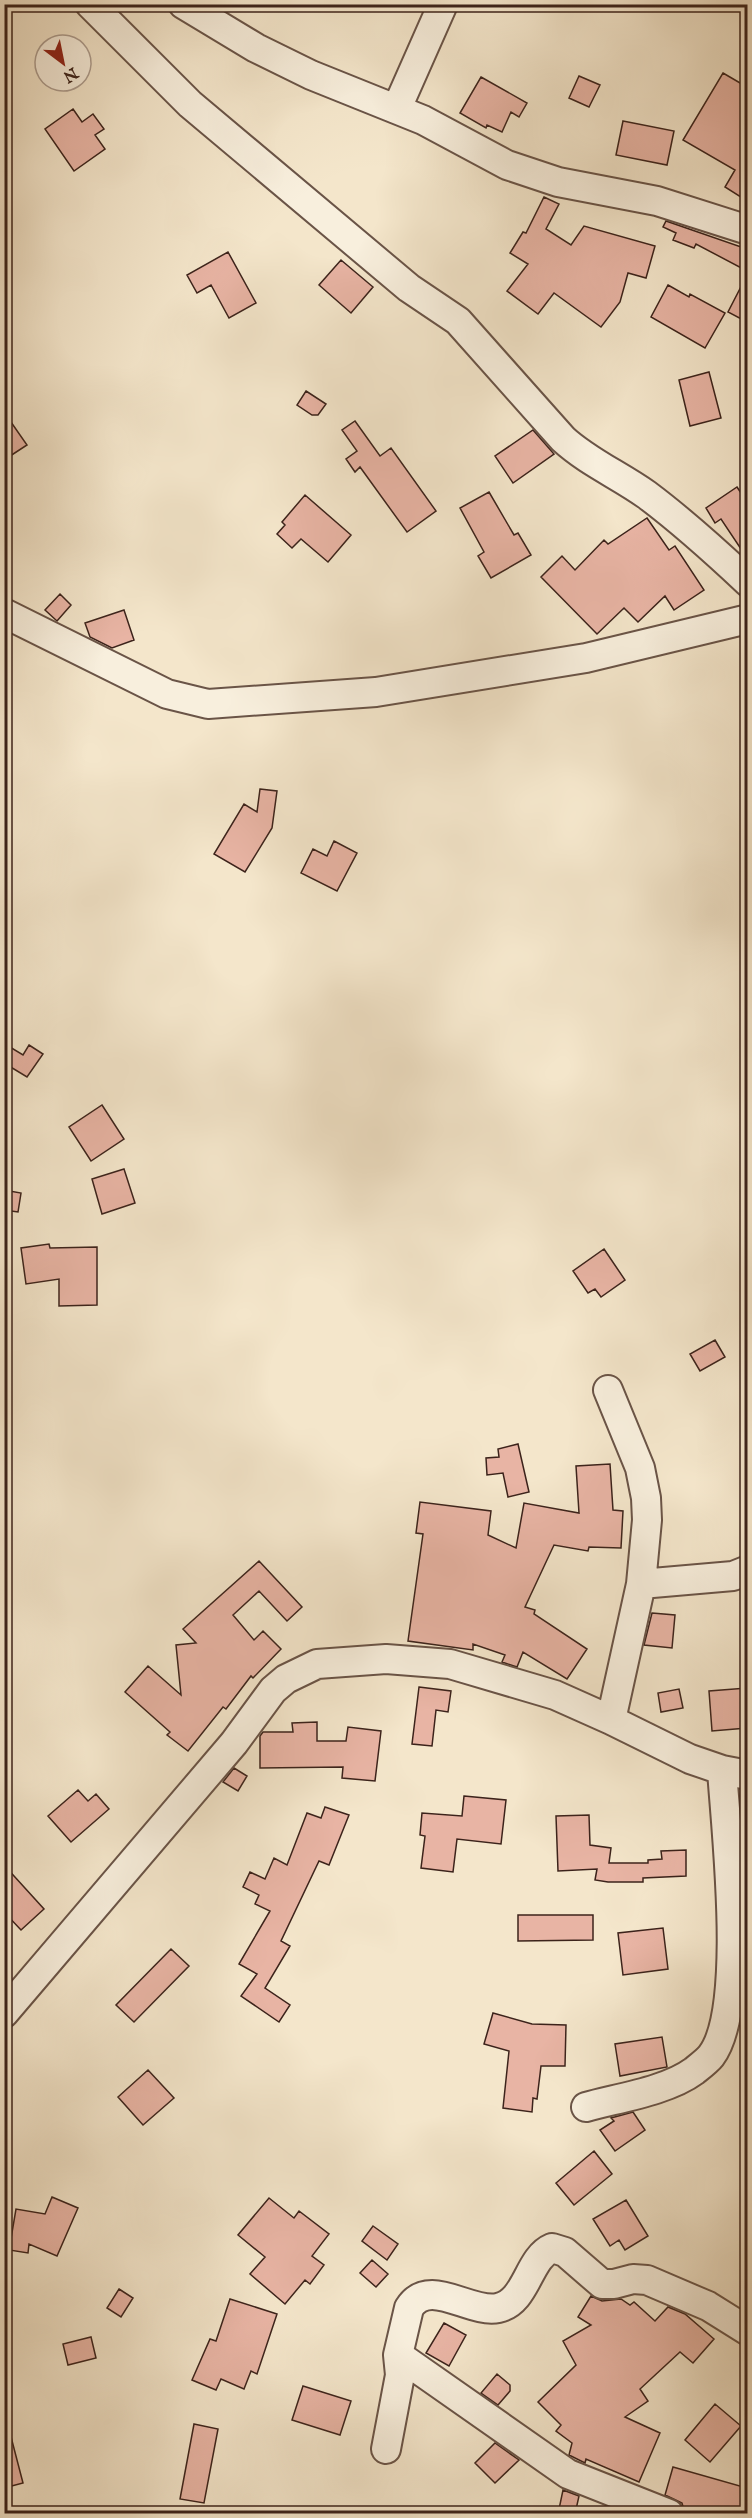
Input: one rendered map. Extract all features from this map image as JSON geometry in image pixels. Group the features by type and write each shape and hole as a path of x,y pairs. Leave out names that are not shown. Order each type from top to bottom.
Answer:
{"street":[{"path":"90,4 190,104 409,288 458,321 579,454 644,494 690,528 747,582"},
{"path":"183,4 256,48 311,75 397,108 507,165 558,182 657,201 747,230"},
{"path":"397,108 443,4"},
{"path":"4,613 166,694 208,704 376,692 586,658 747,619"},
{"path":"608,1390 640,1468 646,1498 647,1520 640,1584 611,1720"},
{"path":"640,1584 733,1576 747,1570"},
{"path":"4,2013 234,1743 273,1690 286,1679 317,1664 386,1659 450,1664 555,1695 690,1759 735,1773 730,1992 737,2010 711,2056 693,2072 669,2084 586,2107"},
{"path":"386,2449 400,2375 398,2355 409,2308 416,2298 429,2294 486,2310 502,2307 517,2294 544,2251 552,2248 565,2252 602,2284 614,2284 633,2279 647,2280 708,2306 747,2331"},
{"path":"398,2355 568,2474 669,2514"}],"building":[{"path":"723,73 747,87 747,201 725,187 735,170 683,140"},
{"path":"579,76 600,85 589,107 569,98"},
{"path":"481,77 527,103 519,117 511,112 502,132 487,125 486,128 460,113"},
{"path":"73,109 82,122 93,114 104,129 95,135 105,149 74,171 45,129"},
{"path":"623,121 674,131 667,165 616,155"},
{"path":"544,197 559,204 546,229 571,245 584,226 655,246 646,278 628,273 620,302 601,327 554,293 538,314 507,291 528,264 510,253 523,232 526,233"},
{"path":"666,221 747,249 747,271 696,244 694,248 673,240 676,233 663,227"},
{"path":"228,252 256,303 229,318 211,285 197,293 187,275"},
{"path":"341,260 373,287 351,313 319,285"},
{"path":"747,275 747,322 728,312"},
{"path":"668,285 725,313 705,348 651,317"},
{"path":"709,372 721,418 690,426 679,380"},
{"path":"306,391 326,404 318,415 312,415 297,405"},
{"path":"4,412 27,445 4,460"},
{"path":"355,421 380,456 391,448 436,511 407,532 360,467 355,472 346,459 357,451 342,430"},
{"path":"533,430 554,454 513,483 495,456"},
{"path":"737,487 747,502 747,558 721,519 715,523 706,508"},
{"path":"489,492 514,535 518,533 531,555 491,578 478,556 484,552 460,508"},
{"path":"305,495 351,535 328,562 301,539 292,548 277,534 285,525 282,522"},
{"path":"647,518 669,550 675,546 704,590 674,610 665,596 638,622 624,608 597,634 541,577 562,556 575,570 604,540 608,544"},
{"path":"60,594 71,605 57,621 45,610"},
{"path":"124,610 134,640 112,648 90,637 85,623"},
{"path":"260,789 277,791 272,828 245,872 214,854 244,804 257,812"},
{"path":"334,841 357,853 337,891 301,873 313,849 327,856"},
{"path":"29,1045 43,1054 27,1077 4,1063 4,1056 10,1047 23,1055"},
{"path":"102,1105 124,1139 91,1161 69,1127"},
{"path":"124,1169 135,1203 102,1214 92,1179"},
{"path":"4,1190 21,1193 18,1212 4,1210"},
{"path":"49,1244 50,1248 97,1247 97,1305 59,1306 59,1279 26,1284 21,1248"},
{"path":"604,1249 625,1280 601,1297 595,1289 588,1293 573,1271"},
{"path":"715,1340 725,1357 700,1371 690,1354"},
{"path":"518,1444 529,1492 508,1497 503,1473 487,1475 486,1458 499,1457 498,1449"},
{"path":"610,1464 613,1510 623,1511 621,1548 589,1547 588,1551 554,1545 525,1607 535,1610 534,1614 587,1649 567,1679 523,1652 517,1667 502,1662 505,1655 473,1644 473,1650 408,1641 423,1534 416,1533 420,1502 491,1511 488,1535 516,1548 524,1503 579,1513 576,1466"},
{"path":"259,1561 302,1607 287,1621 259,1591 233,1615 254,1640 263,1631 281,1649 253,1678 251,1676 226,1709 223,1707 188,1751 167,1735 170,1732 125,1692 148,1666 181,1695 176,1645 196,1643 183,1629"},
{"path":"652,1613 675,1615 672,1648 644,1645"},
{"path":"419,1687 451,1691 448,1712 436,1710 432,1746 412,1744"},
{"path":"747,1688 747,1728 712,1731 709,1691"},
{"path":"679,1689 683,1708 661,1712 658,1693"},
{"path":"317,1722 317,1741 346,1741 348,1727 381,1731 375,1781 342,1778 343,1767 260,1768 260,1736 263,1732 293,1732 292,1723"},
{"path":"234,1768 247,1776 238,1791 223,1782"},
{"path":"78,1790 88,1801 96,1794 109,1809 71,1842 48,1816"},
{"path":"464,1796 506,1800 501,1844 457,1839 453,1872 421,1868 425,1836 420,1835 422,1813 462,1816"},
{"path":"325,1807 349,1815 329,1865 319,1861 281,1941 290,1946 265,1988 290,2005 279,2022 241,1996 257,1974 239,1964 270,1911 255,1904 259,1895 243,1887 250,1872 265,1879 274,1858 287,1865 307,1813 321,1818"},
{"path":"589,1815 590,1845 611,1848 609,1863 648,1863 648,1860 662,1859 661,1851 686,1850 686,1876 643,1878 643,1882 608,1882 595,1880 597,1869 558,1871 556,1816"},
{"path":"747,1818 747,1865 746,1865 742,1819"},
{"path":"4,1865 44,1909 21,1930 4,1912"},
{"path":"518,1915 593,1915 593,1940 518,1941"},
{"path":"663,1928 668,1969 623,1975 618,1933"},
{"path":"171,1949 189,1966 134,2022 116,2005"},
{"path":"493,2013 532,2024 566,2025 565,2066 541,2066 537,2099 533,2098 532,2112 503,2108 509,2051 484,2044"},
{"path":"662,2037 667,2067 620,2076 615,2044"},
{"path":"148,2070 174,2098 143,2125 118,2097"},
{"path":"633,2112 645,2130 615,2151 600,2130 614,2121 611,2118"},
{"path":"594,2151 612,2174 574,2205 556,2183"},
{"path":"52,2197 78,2208 57,2256 29,2244 28,2253 9,2250 16,2209 45,2214"},
{"path":"269,2198 294,2218 299,2211 329,2234 312,2256 324,2265 310,2284 305,2280 285,2304 250,2274 265,2257 238,2235"},
{"path":"626,2200 648,2236 625,2250 619,2240 610,2246 593,2219"},
{"path":"373,2226 398,2244 387,2260 362,2241"},
{"path":"372,2260 388,2274 376,2287 360,2273"},
{"path":"119,2289 133,2298 121,2317 107,2308"},
{"path":"591,2296 602,2301 621,2299 630,2305 634,2302 655,2321 668,2307 685,2314 714,2339 693,2363 680,2352 640,2389 648,2401 625,2417 660,2433 639,2482 586,2459 585,2463 569,2455 572,2443 556,2431 561,2425 538,2402 576,2365 563,2341 591,2325 578,2317"},
{"path":"230,2299 277,2314 257,2374 251,2371 244,2389 221,2379 216,2390 192,2380 210,2339 216,2341"},
{"path":"444,2323 466,2335 449,2366 426,2353"},
{"path":"91,2337 96,2358 68,2365 63,2344"},
{"path":"497,2374 510,2385 510,2391 498,2405 481,2393"},
{"path":"303,2386 351,2401 340,2435 292,2420"},
{"path":"715,2404 741,2426 710,2462 685,2440"},
{"path":"194,2424 218,2429 204,2503 180,2499"},
{"path":"10,2433 23,2483 4,2488 4,2434"},
{"path":"495,2443 519,2460 495,2483 475,2463"},
{"path":"673,2467 747,2488 747,2510 685,2514 682,2503 665,2495"},
{"path":"563,2490 579,2496 575,2514 558,2514"}]}
